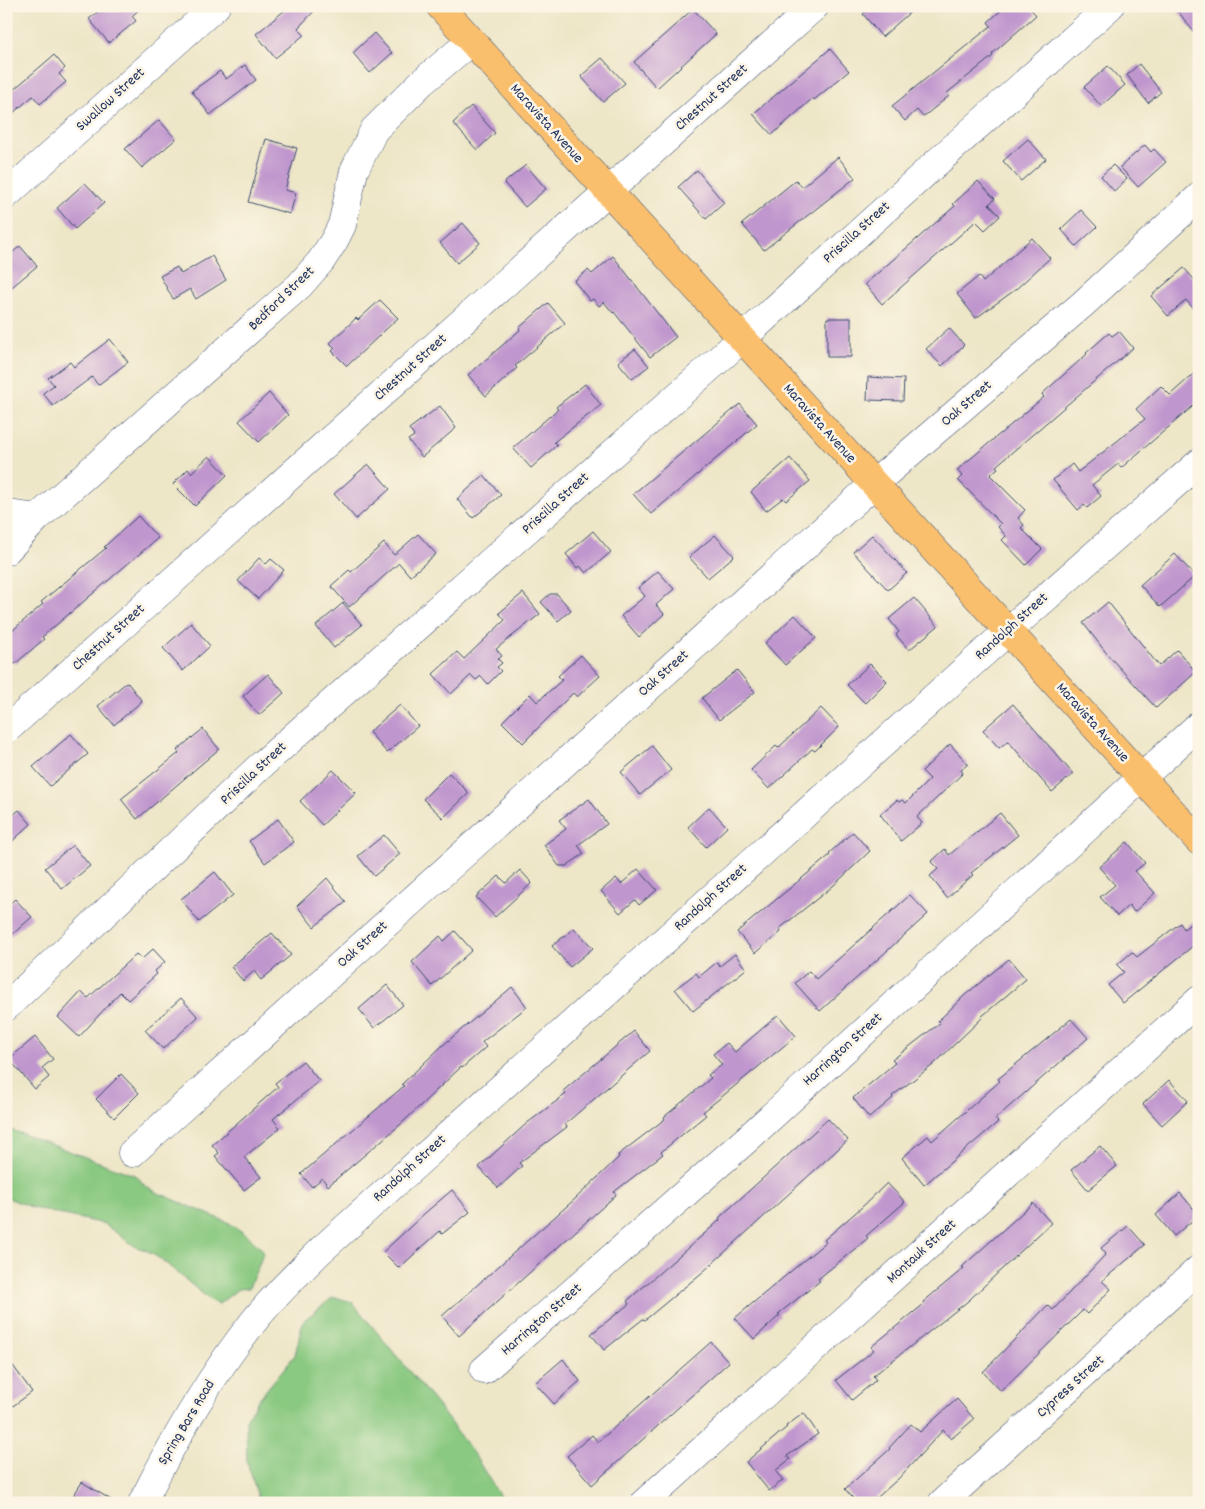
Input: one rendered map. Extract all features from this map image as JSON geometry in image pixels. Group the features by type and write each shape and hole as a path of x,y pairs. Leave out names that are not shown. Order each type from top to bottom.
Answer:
{"main road":[{"name":"Maravista Avenue","path":"440,6 1199,841"}],"street":[{"name":"Swallow Street","path":"6,195 216,6"},
{"name":"Chestnut Street","path":"6,730 815,6"},
{"name":"Priscilla Street","path":"6,1007 256,770 742,339 1110,6"},
{"name":"Bedford Street","path":"6,551 37,518 300,286 334,242 342,225 354,171 374,130 421,83 471,41"},
{"name":"Oak Street","path":"132,1153 874,485 1084,303 1199,198"},
{"name":"Randolph Street","path":"235,1345 278,1293 320,1251 1009,630 1199,462"},
{"path":"6,514 37,518"},
{"name":"Harrington Street","path":"484,1370 746,1140 1199,725"},
{"name":"Montauk Street","path":"644,1503 1199,1000"},
{"name":"Cypress Street","path":"942,1503 1199,1269"},
{"name":"Spring Bars Road","path":"142,1503 180,1432 235,1345"}],"green space":[{"path":"6,1128 137,1176 144,1185 156,1192 229,1223 263,1250 261,1260 249,1288 238,1289 219,1304 210,1300 162,1260 146,1250 136,1247 104,1224 33,1208 6,1197"},
{"path":"332,1298 352,1302 438,1406 475,1456 504,1503 260,1503 247,1462 246,1420 258,1400 295,1355 303,1321"}],"building":[{"path":"105,6 143,6 132,16 136,21 109,43 89,19"},
{"path":"290,6 319,6 298,28 304,35 275,58 256,34"},
{"path":"872,6 917,6 882,37 863,14"},
{"path":"1006,6 1028,6 1036,15 992,54 993,56 947,93 949,96 923,117 917,110 905,121 892,106 991,26 988,22"},
{"path":"1174,6 1199,6 1199,39"},
{"path":"693,9 716,34 657,88 634,62"},
{"path":"374,33 392,53 370,73 353,53"},
{"path":"830,49 849,71 814,100 813,98 772,135 753,114"},
{"path":"54,55 65,68 59,74 66,82 40,104 33,96 6,119 6,96"},
{"path":"602,58 625,83 603,102 581,76"},
{"path":"1139,64 1161,92 1148,103 1127,75"},
{"path":"245,65 256,80 210,115 192,91 220,71 226,79"},
{"path":"1108,66 1125,85 1101,106 1084,87"},
{"path":"471,106 495,133 477,150 453,123"},
{"path":"159,120 176,139 142,168 125,149"},
{"path":"266,139 297,148 285,190 296,193 290,214 248,202"},
{"path":"1028,139 1046,159 1021,181 1003,161"},
{"path":"1145,145 1151,152 1154,149 1166,162 1138,187 1120,167"},
{"path":"838,157 855,178 764,250 742,224 796,180 802,187"},
{"path":"526,165 546,189 525,207 504,183"},
{"path":"1113,165 1127,179 1114,191 1101,176"},
{"path":"697,170 724,203 706,219 678,187"},
{"path":"978,181 995,199 989,204 1000,216 985,230 976,221 882,304 865,284 955,206 953,204"},
{"path":"85,183 104,203 75,229 57,208"},
{"path":"1081,210 1097,227 1076,246 1061,229"},
{"path":"463,223 480,243 457,263 440,243"},
{"path":"1032,238 1050,258 1015,290 976,318 957,294 979,276 983,282"},
{"path":"20,246 37,266 6,292 6,258"},
{"path":"212,256 226,280 196,299 190,289 173,299 160,276 177,267 181,274"},
{"path":"613,256 676,337 650,357 604,302 599,306 593,299 590,301 574,281 588,270 592,274"},
{"path":"1184,268 1199,285 1199,315 1186,300 1168,316 1151,296"},
{"path":"380,300 398,318 347,366 332,351 335,348 330,343 356,318 358,320"},
{"path":"548,303 565,323 515,366 517,368 486,396 468,375"},
{"path":"827,318 851,318 851,357 827,357"},
{"path":"949,328 964,345 942,366 926,349"},
{"path":"1119,331 1133,348 996,466 998,468 990,475 1025,510 1018,518 1024,525 1021,528 1042,549 1026,565 1002,540 1006,536 998,527 1001,524 958,480 962,476 957,470 1044,397 1042,394 1109,333 1112,336"},
{"path":"110,339 128,362 98,385 92,377 53,406 43,393 54,385 48,378 70,362 74,367"},
{"path":"635,349 649,366 632,379 618,362"},
{"path":"1199,369 1199,401 1121,468 1118,464 1092,485 1101,496 1087,508 1084,505 1078,510 1053,480 1072,464 1078,472 1145,419 1136,409 1161,386 1170,395"},
{"path":"868,377 904,379 903,401 867,400"},
{"path":"585,384 601,405 554,442 557,445 531,468 513,448 558,409 556,407"},
{"path":"269,393 288,415 259,442 239,421"},
{"path":"740,404 757,424 651,514 633,494"},
{"path":"440,406 456,428 422,457 408,440 414,436 409,429"},
{"path":"209,456 227,475 195,506 173,484 188,469 191,473"},
{"path":"790,458 810,481 786,501 783,498 766,511 751,492"},
{"path":"368,464 390,489 356,519 334,494"},
{"path":"484,475 501,495 473,518 457,499"},
{"path":"138,516 158,538 42,637 44,639 15,664 6,654 6,636 43,604 41,602 106,548 104,547"},
{"path":"593,531 611,552 586,573 580,566 577,568 566,554"},
{"path":"418,534 436,554 410,576 399,563 349,607 331,586 349,570 351,572 384,543 394,555"},
{"path":"715,535 734,556 708,578 689,557"},
{"path":"872,535 907,573 888,590 853,552"},
{"path":"1175,554 1195,576 1160,607 1140,585"},
{"path":"259,558 266,564 271,559 284,570 258,599 238,581"},
{"path":"658,571 674,589 656,605 664,614 639,637 621,616 645,596 638,588"},
{"path":"523,593 540,614 496,649 502,656 498,659 502,663 497,667 501,671 488,684 481,676 476,680 471,675 451,694 433,674 457,652 464,659 505,620 499,613"},
{"path":"550,594 557,594 571,610 558,621 541,602"},
{"path":"914,598 938,626 909,650 896,635 899,632 889,619"},
{"path":"1108,602 1159,666 1177,650 1196,672 1156,708 1108,655 1083,623"},
{"path":"343,603 362,625 334,648 316,626"},
{"path":"795,615 816,638 785,665 765,643"},
{"path":"191,623 210,646 183,671 163,648"},
{"path":"581,655 600,676 577,697 573,693 523,743 502,722 530,694 537,702 562,680 558,676"},
{"path":"870,664 887,681 865,703 847,685"},
{"path":"737,670 755,692 719,720 702,698"},
{"path":"268,674 284,693 259,715 243,696"},
{"path":"127,682 142,701 114,725 98,706"},
{"path":"1013,704 1073,774 1052,792 1008,741 999,748 983,730"},
{"path":"400,705 418,726 387,753 369,732"},
{"path":"821,708 839,727 815,751 812,749 769,789 751,770"},
{"path":"203,729 219,749 137,819 121,799 179,753 177,750"},
{"path":"71,734 88,754 50,786 33,767"},
{"path":"950,744 968,764 961,770 963,773 917,817 922,823 901,841 880,814 897,800 899,802 902,800 906,803 930,779 922,771"},
{"path":"652,746 671,770 640,795 621,772"},
{"path":"333,770 356,793 322,825 300,801"},
{"path":"449,773 469,793 443,818 423,799"},
{"path":"589,799 607,824 578,845 584,854 566,866 559,866 544,845 566,829 559,820"},
{"path":"709,807 727,827 706,847 688,827"},
{"path":"19,810 31,824 6,847 6,821"},
{"path":"1000,813 1018,835 971,873 973,875 947,898 930,876 938,869 931,862 945,849 949,855"},
{"path":"278,819 294,842 265,863 249,841"},
{"path":"853,832 870,851 833,886 779,929 781,932 755,953 737,932 830,855 829,853"},
{"path":"384,835 400,854 374,876 358,856"},
{"path":"1127,842 1145,863 1135,871 1155,893 1134,912 1129,905 1117,916 1100,897 1115,885 1099,867"},
{"path":"73,845 90,866 62,889 45,868"},
{"path":"638,869 657,890 639,905 635,900 620,913 601,891 616,878 621,884"},
{"path":"520,870 532,883 495,917 476,897 499,876 506,883"},
{"path":"215,872 233,895 199,922 181,899"},
{"path":"327,878 346,902 314,927 297,906"},
{"path":"910,895 928,914 820,1011 795,983 809,971 816,979"},
{"path":"15,899 32,917 6,940 6,907"},
{"path":"1199,917 1199,941 1123,1003 1108,985 1124,972 1117,965 1132,952 1137,957 1180,923 1184,929"},
{"path":"574,928 593,948 570,967 552,946"},
{"path":"455,931 472,950 432,986 412,962 440,936 444,941"},
{"path":"272,933 291,955 261,980 254,971 243,981 231,967"},
{"path":"153,949 165,962 155,971 157,974 128,1000 120,992 79,1037 58,1017 81,992 88,998 136,954 142,959"},
{"path":"735,954 746,969 693,1011 675,989 696,973 699,977 717,962 720,966"},
{"path":"1009,959 1026,979 981,1017 933,1065 892,1096 893,1098 869,1118 853,1098 895,1063 892,1060 940,1023 938,1021 965,995"},
{"path":"387,985 403,1005 374,1028 359,1009"},
{"path":"512,987 527,1007 482,1042 486,1047 461,1067 401,1124 328,1186 322,1178 312,1187 301,1174 404,1086 402,1084 442,1046"},
{"path":"181,998 198,1017 163,1049 145,1030"},
{"path":"778,1015 796,1036 703,1112 706,1115 661,1152 663,1154 614,1192 616,1195 459,1336 442,1316 575,1199 619,1157 618,1155 665,1119 664,1117 711,1078 708,1075 722,1065 713,1054 727,1043 735,1052"},
{"path":"1071,1019 1088,1038 995,1119 998,1122 924,1185 902,1158 928,1136 932,1141 1000,1081 998,1079"},
{"path":"634,1031 650,1051 565,1124 567,1127 519,1163 522,1166 498,1188 479,1167 526,1124 566,1094 563,1091"},
{"path":"35,1037 53,1059 42,1068 49,1077 35,1089 9,1059"},
{"path":"303,1061 319,1081 273,1119 280,1128 244,1157 261,1177 244,1190 215,1156 219,1153 212,1145 278,1087 275,1083"},
{"path":"121,1074 139,1093 114,1118 96,1099"},
{"path":"1169,1080 1188,1101 1162,1125 1143,1104"},
{"path":"828,1119 848,1140 704,1271 645,1320 643,1319 604,1350 591,1334 629,1304 627,1301 720,1220 719,1218"},
{"path":"1100,1146 1117,1166 1088,1190 1071,1170"},
{"path":"887,1183 905,1202 866,1236 868,1238 818,1279 820,1281 778,1314 780,1315 754,1339 735,1318 826,1242 824,1240"},
{"path":"452,1190 470,1212 442,1234 440,1231 399,1268 383,1252"},
{"path":"1180,1193 1199,1215 1174,1236 1156,1215"},
{"path":"1033,1203 1051,1223 968,1301 873,1376 876,1380 852,1400 836,1380 874,1350 871,1347 924,1304 923,1302 964,1268 962,1267"},
{"path":"1128,1226 1145,1245 1102,1281 1111,1289 1087,1314 1083,1310 1001,1391 983,1372 1048,1305 1053,1310 1106,1254 1101,1248"},
{"path":"711,1342 729,1362 592,1485 567,1456 592,1435 598,1442"},
{"path":"6,1356 32,1392 6,1411"},
{"path":"563,1359 580,1381 554,1404 535,1383"},
{"path":"957,1399 974,1419 951,1439 943,1430 898,1479 871,1503 857,1503 845,1489 890,1449 911,1424 920,1432"},
{"path":"804,1413 818,1434 787,1456 790,1459 775,1471 783,1480 769,1491 746,1462 786,1426"},
{"path":"82,1482 116,1503 69,1503"}]}
